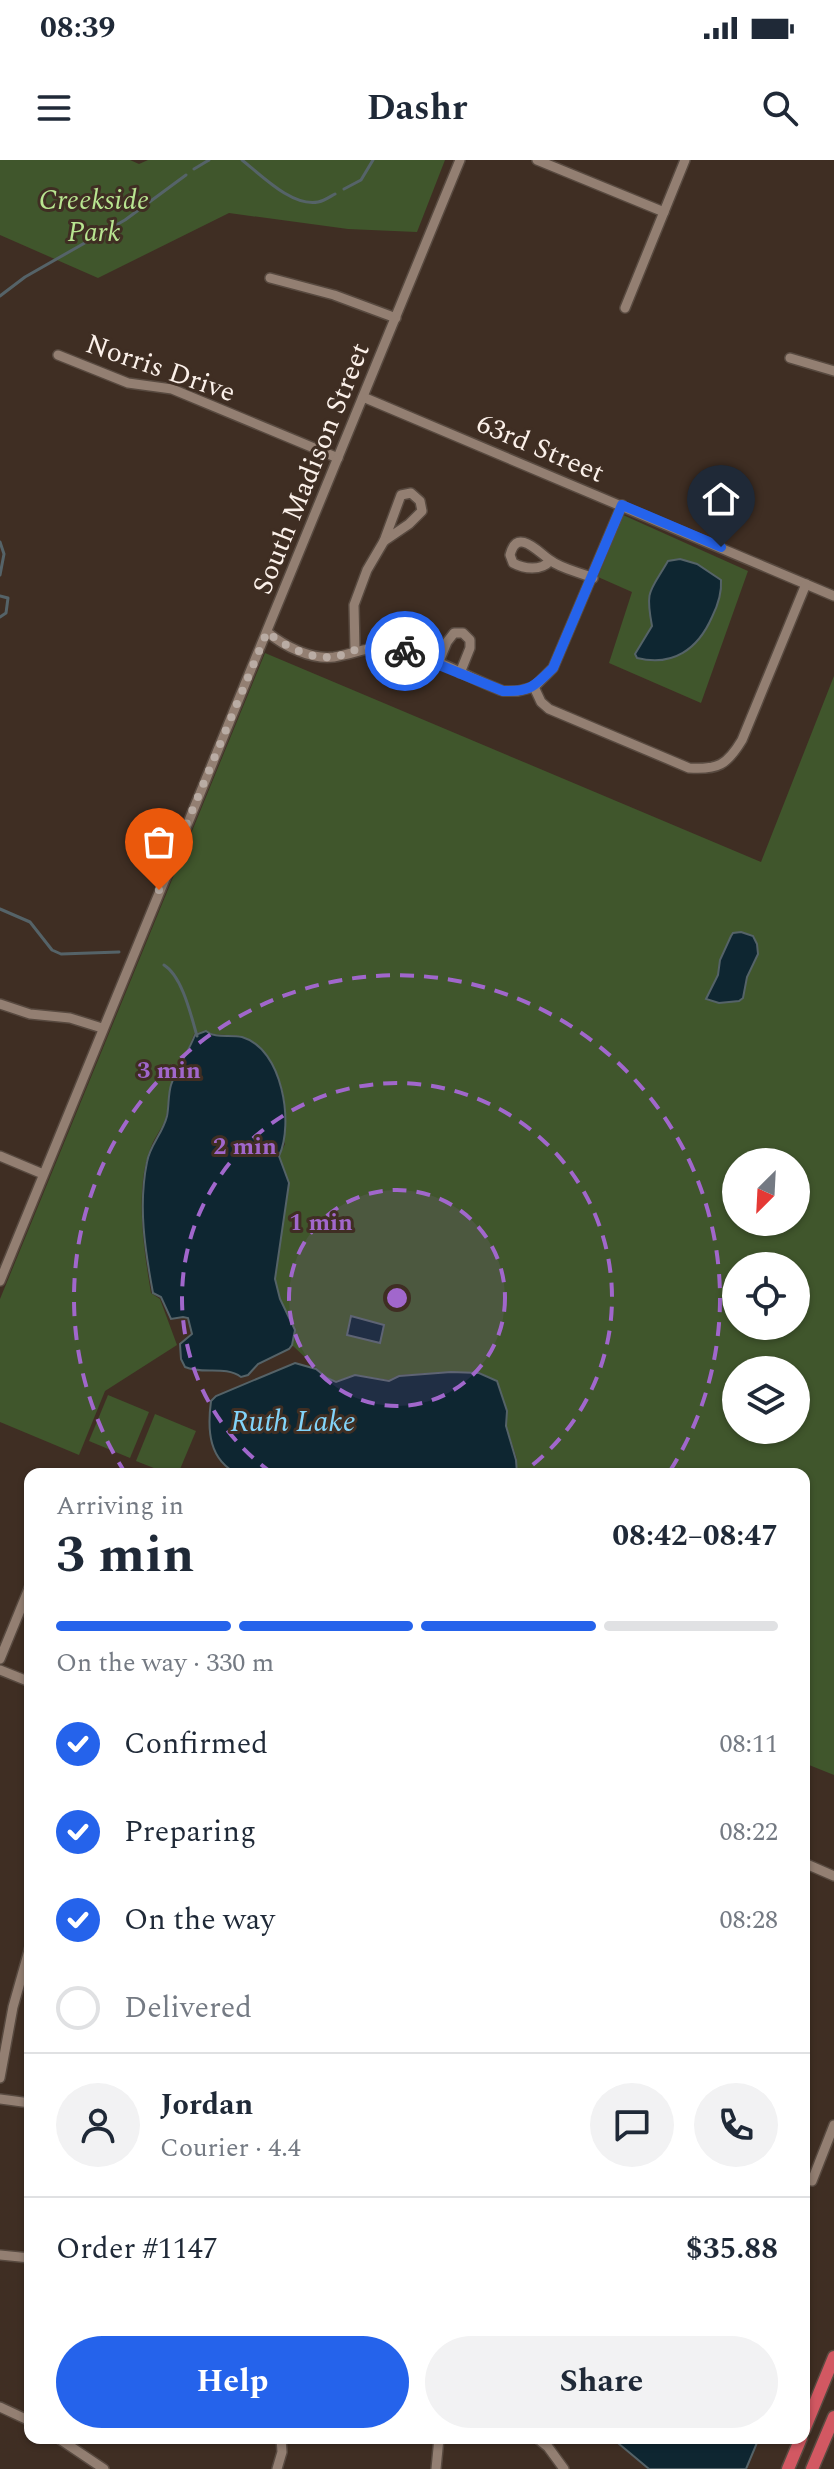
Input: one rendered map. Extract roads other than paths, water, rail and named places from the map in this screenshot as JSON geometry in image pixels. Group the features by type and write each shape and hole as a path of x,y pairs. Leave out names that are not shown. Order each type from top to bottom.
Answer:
{"highway":[{"path":"810,2415 834,2357"},
{"path":"812,2469 834,2417"},
{"path":"788,2469 798,2444"}],"street":[{"name":"South Madison Street","path":"0,1281 460,160"},
{"path":"537,160 664,212"},
{"path":"625,308 685,160"},
{"path":"270,278 334,295 396,318"},
{"name":"Norris Drive","path":"58,355 128,383 172,389 338,458"},
{"path":"790,358 834,371"},
{"name":"63rd Street","path":"363,397 834,596"},
{"path":"355,650 354,605 367,570 384,541 401,495 411,493 420,501 422,511 384,541"},
{"path":"267,632 277,640 320,657 383,647 400,649 503,691 534,687 553,668 622,505"},
{"path":"550,561 593,578"},
{"path":"534,687 541,702 549,709 689,768 707,769 723,764 742,740 806,584"},
{"path":"438,664 450,637 454,633 463,633 470,640 470,648 460,673"},
{"path":"0,1004 30,1014 70,1018 102,1028"},
{"path":"0,1156 43,1174"},
{"path":"0,1659 24,1601"},
{"path":"0,1670 24,1680"},
{"path":"810,1866 834,1876"},
{"path":"0,2078 13,2007 24,1968"},
{"path":"0,2099 24,2102"},
{"path":"812,2181 834,2125"},
{"path":"0,2255 24,2257"},
{"path":"0,2407 24,2418"},
{"path":"67,2444 104,2469"},
{"path":"277,2469 281,2444"},
{"path":"436,2469 438,2444"},
{"path":"544,2444 564,2469"}],"water":[{"path":"680,559 697,564 721,580 716,608 699,638 683,653 662,660 637,658 635,654 652,626 649,597 653,585 668,561"},
{"path":"741,932 753,936 758,954 747,977 743,998 719,1003 706,999 731,936"},
{"name":"Ruth Lake","path":"206,1031 214,1035 242,1037 256,1044 276,1071 285,1107 279,1156 289,1183 275,1279 280,1299 295,1330 289,1349 258,1364 248,1375 241,1377 235,1373 185,1367 180,1344 192,1334 188,1318 171,1319 161,1297 153,1293 145,1244 143,1195 149,1156 165,1122 176,1072 195,1035"},
{"path":"351,1316 384,1325 380,1343 347,1335"},
{"name":"Ruth Lake","path":"295,1363 316,1369 336,1382 355,1375 389,1381 399,1376 479,1373 497,1381 507,1411 506,1426 517,1468 228,1468 216,1453 210,1434 211,1401 216,1396"},
{"path":"619,2444 756,2444 746,2469 649,2469"}],"waterway":[{"path":"194,169 209,160"},
{"path":"242,160 277,188 298,200 318,202 335,194"},
{"path":"344,189 361,180 373,160"},
{"path":"0,296 25,277 125,220 186,175"},
{"path":"0,542 4,554 0,575"},
{"path":"0,596 8,598 6,613 0,617"},
{"path":"0,909 30,922 52,950 61,954 119,952"},
{"path":"164,965 181,987 197,1036"}],"park label":[{"name":"Creekside Park","path":"94,215"}]}
